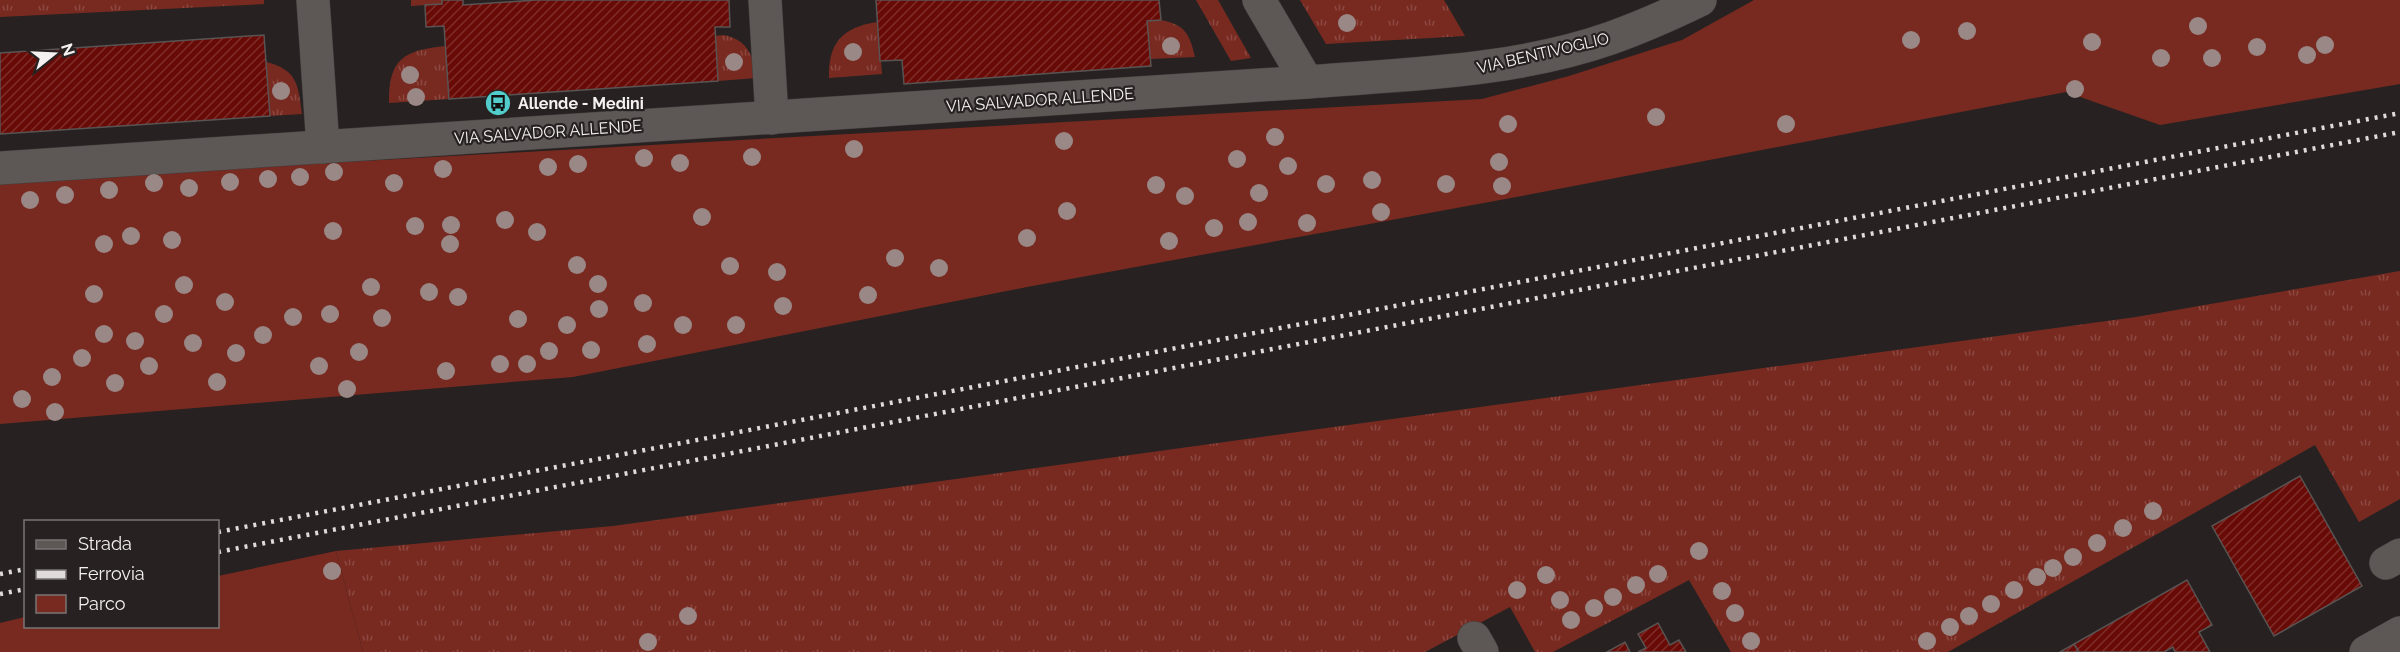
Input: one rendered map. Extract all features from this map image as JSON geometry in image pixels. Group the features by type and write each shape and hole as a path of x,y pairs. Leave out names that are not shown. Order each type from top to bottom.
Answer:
{"street":[{"path":"313,0 323,147"},
{"path":"765,0 772,117"},
{"path":"1259,0 1307,82"},
{"name":"VIA BENTIVOGLIO","path":"1307,82 1472,69 1516,62 1610,39 1700,0"},
{"name":"VIA SALVADOR ALLENDE","path":"0,168 1307,82"},
{"path":"2366,652 2400,633"}],"green space":[{"path":"0,0 264,0 264,4 0,17"},
{"path":"411,0 442,0 442,4 411,6"},
{"path":"1196,0 1218,0 1251,58 1231,61"},
{"path":"1300,0 1444,0 1465,36 1326,44"},
{"path":"1754,0 2400,0 2400,84 2160,125 2066,92 1511,198 1027,287 573,377 0,424 0,183 54,178 1482,99 1569,76 1682,40"},
{"path":"1161,20 1185,31 1195,57 1150,59 1147,21"},
{"path":"878,22 882,74 829,78 831,55 840,38 855,28"},
{"path":"724,35 739,41 748,50 757,78 718,81 715,36"},
{"path":"446,46 449,99 389,103 392,76 402,59 420,50"},
{"path":"266,62 285,69 290,74 297,87 302,114 270,116"},
{"path":"2400,271 2400,499 2359,522 2315,445 1948,652 1731,652 1689,580 1553,652 1535,652 1510,607 1425,652 363,652 336,551 613,526 2136,317"},
{"path":"336,551 363,652 0,652 0,623 24,617 24,628 219,628 219,576"}],"building":[{"path":"442,0 463,0 463,5 536,0 729,0 730,27 715,27 718,81 449,99 444,26 426,27 425,5 442,4"},
{"path":"876,0 1159,0 1161,20 1147,21 1151,66 904,84 902,60 880,61"},
{"path":"264,35 270,116 0,134 0,53"},
{"path":"2300,476 2362,586 2274,636 2212,526"},
{"path":"2187,580 2212,625 2199,632 2210,652 2175,652 2173,647 2164,652 2079,652 2074,644"},
{"path":"1658,623 1670,645 1679,640 1686,652 1638,652 1646,648 1638,634"},
{"path":"1625,642 1630,652 1607,652"},
{"path":"2074,644 2079,652 2060,652"}],"railway":[{"path":"219,532 2400,113"},
{"path":"219,552 2400,132"},
{"path":"0,574 24,569"},
{"path":"0,594 24,589"}],"place":[{"name":"Allende - Medini","path":"498,103"}]}
